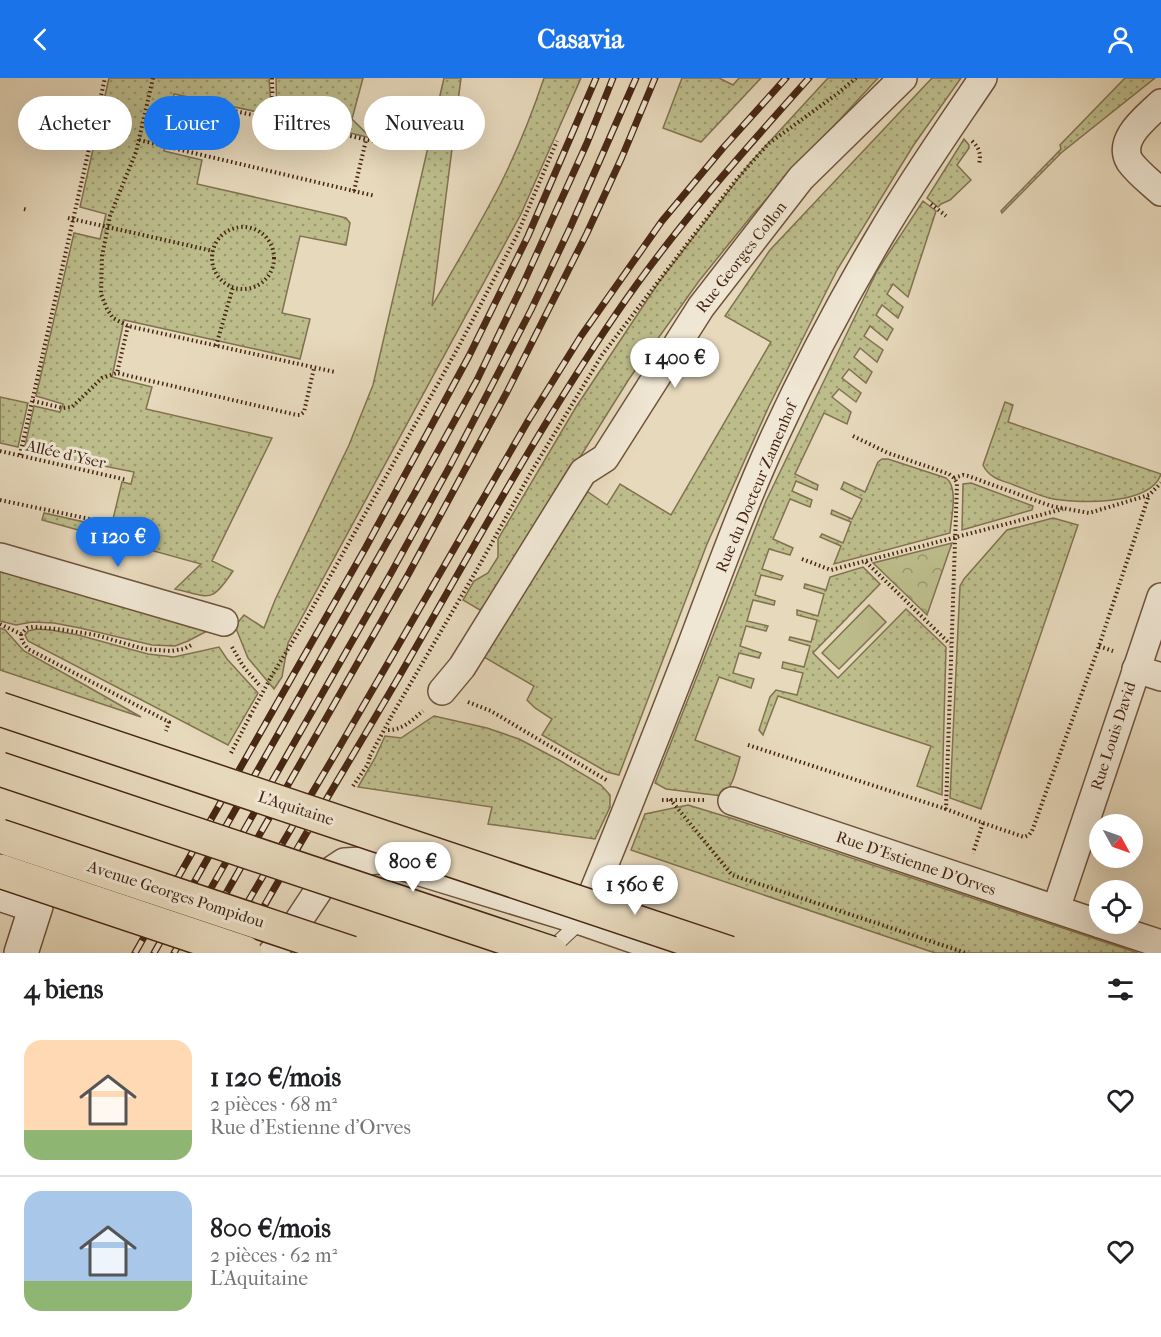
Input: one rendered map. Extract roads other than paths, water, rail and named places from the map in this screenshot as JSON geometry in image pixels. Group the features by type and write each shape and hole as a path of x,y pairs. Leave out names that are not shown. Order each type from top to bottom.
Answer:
{"main road":[{"name":"L'Aquitaine","path":"0,709 729,953"},
{"path":"0,769 548,953"},
{"name":"Avenue Georges Pompidou","path":"0,836 351,953"},
{"name":"Avenue Georges Pompidou","path":"0,871 245,953"}],"street":[{"name":"Rue Georges Collon","path":"442,692 462,667 583,472 605,458 701,307 801,178 903,78"},
{"name":"Rue du Docteur Zamenhof","path":"581,921 634,795 740,519 773,441 845,297 880,235 983,78"},
{"path":"1161,103 1136,128 1127,146 1127,155 1131,164 1161,192"},
{"path":"0,557 224,622"},
{"name":"Rue Louis David","path":"1056,909 1161,597"},
{"path":"1136,669 1161,677"},
{"name":"Rue D'Estienne D'Orves","path":"732,801 1089,920"},
{"path":"272,953 295,926 332,870 344,862 381,860 581,921 673,953"},
{"path":"0,894 36,906 63,898 125,918"},
{"path":"21,953 36,906"},
{"name":"Rue D'Estienne D'Orves","path":"1130,934 1161,944"}],"lane":[{"path":"548,953 581,921"}],"railway":[{"path":"135,953 366,547 469,356 528,236 596,78"},
{"path":"154,953 477,380 587,143 613,78"},
{"path":"174,953 450,466 531,310 636,78"},
{"path":"192,953 409,573 507,392 587,233 655,78"},
{"path":"219,953 528,421 581,336 662,221 786,78"},
{"path":"238,953 505,493 587,358 638,283 684,222 809,78"}]}
